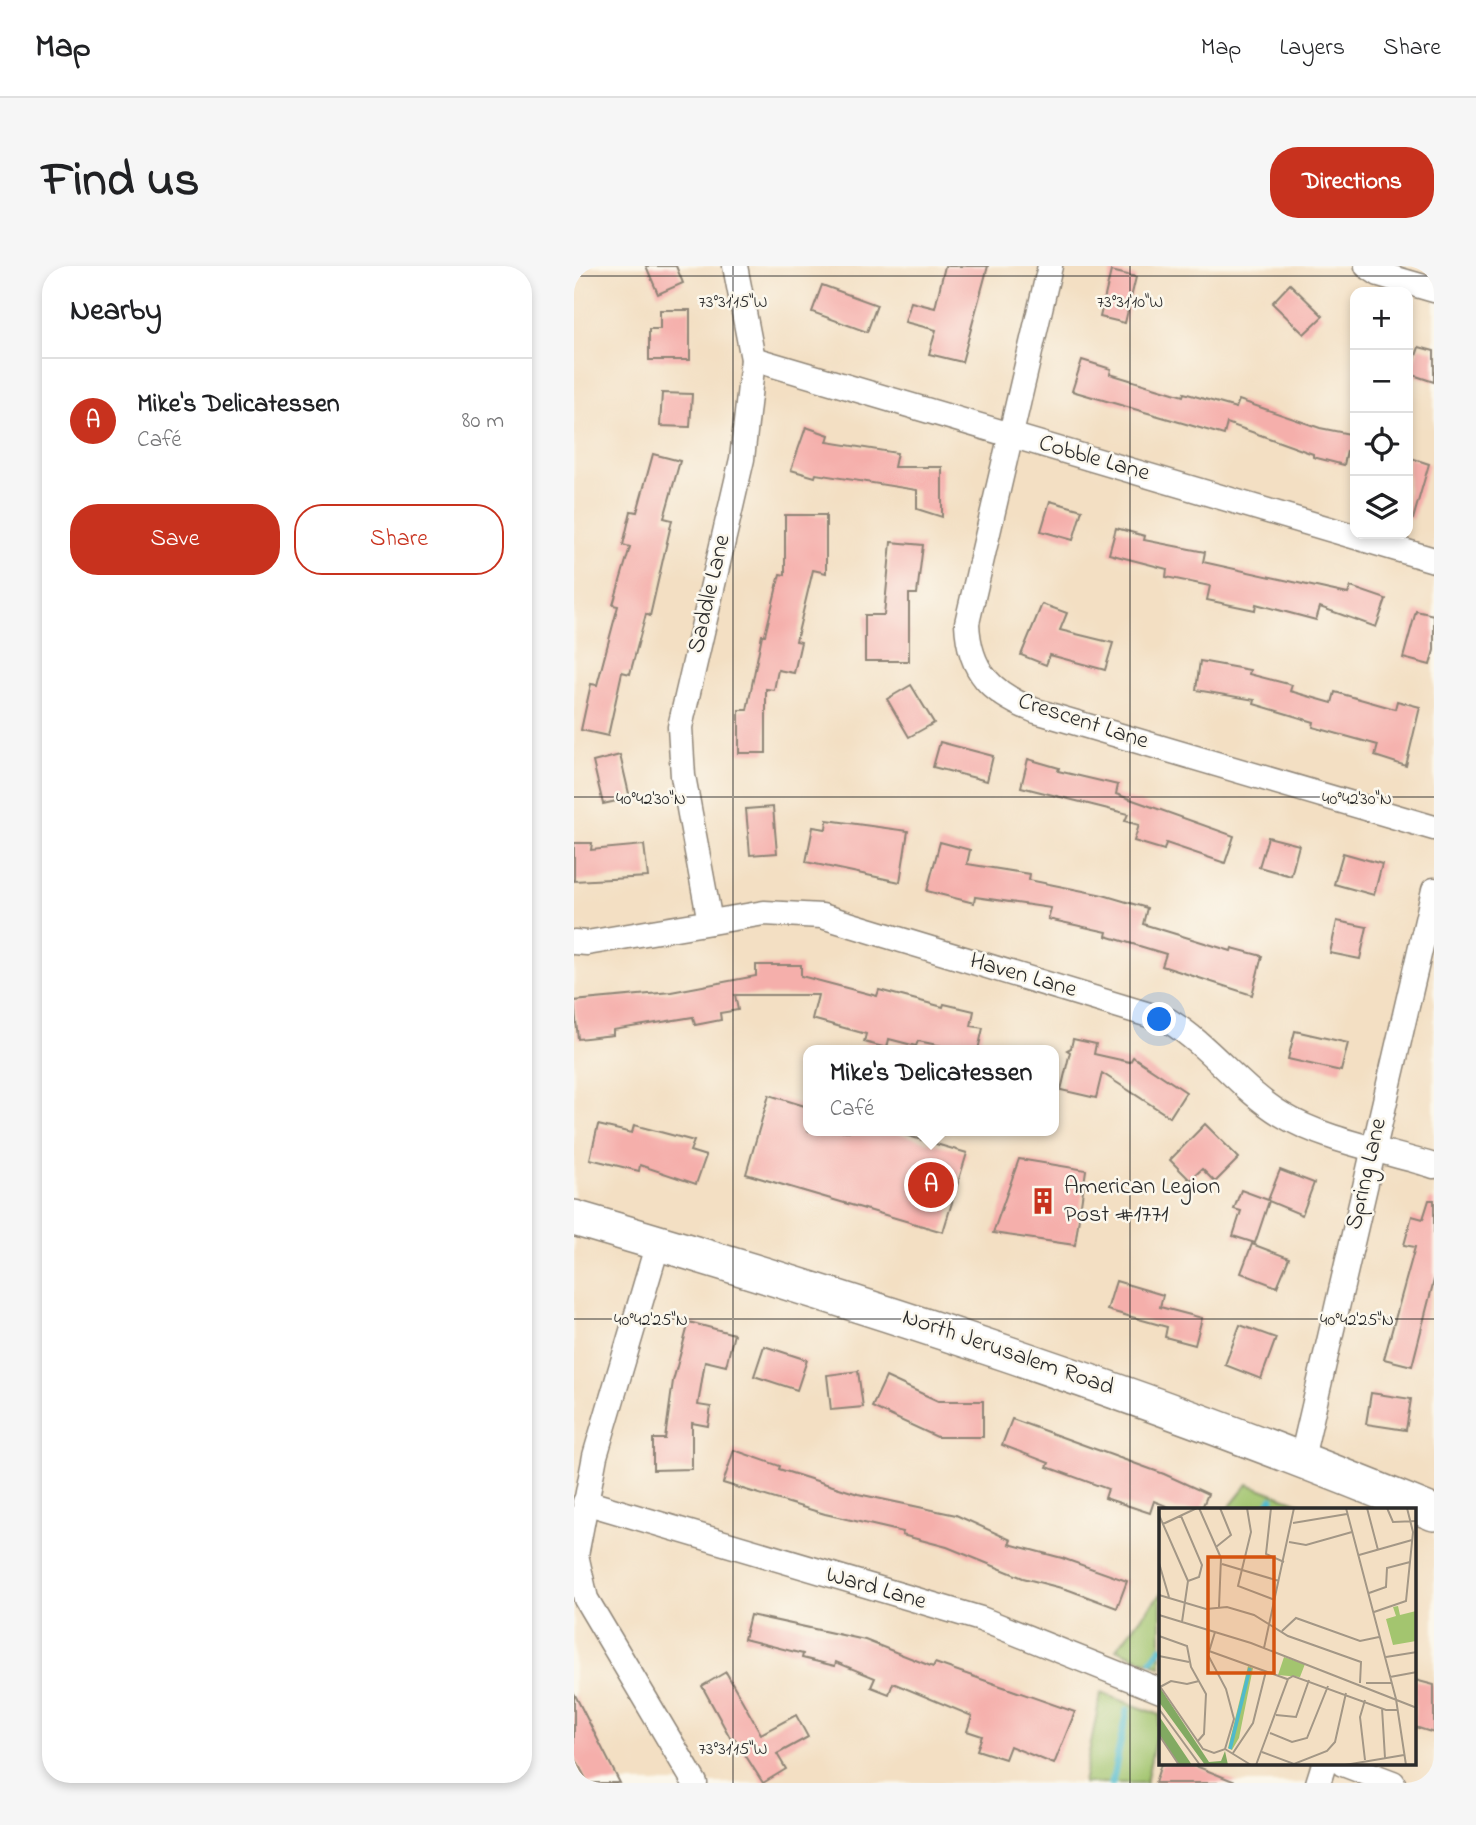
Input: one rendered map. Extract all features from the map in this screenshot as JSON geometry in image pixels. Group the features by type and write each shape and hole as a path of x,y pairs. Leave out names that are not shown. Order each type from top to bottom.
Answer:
{"main road":[{"name":"North Jerusalem Road","path":"574,1219 939,1329 1138,1397 1302,1458 1434,1513"}],"street":[{"name":"Saddle Lane","path":"710,922 683,776 680,727 742,459 753,359 734,266"},
{"name":"Crescent Lane","path":"1051,266 967,623 968,648 977,669 990,684 1015,703 1036,711 1434,828"},
{"path":"1367,266 1379,274 1434,290"},
{"name":"Cobble Lane","path":"753,359 1434,560"},
{"name":"Spring Lane","path":"1302,1458 1434,890"},
{"name":"Haven Lane","path":"574,942 587,943 764,913 822,916 1169,1021 1196,1038 1280,1113 1307,1127 1434,1166"},
{"path":"658,1243 595,1456 576,1555 586,1599 695,1783"},
{"name":"Ward Lane","path":"585,1502 981,1619 1159,1691"},
{"path":"1318,1783 1323,1766"},
{"path":"1348,1766 1392,1783"}],"green space":[{"path":"1248,1484 1310,1507 1309,1508 1229,1508"},
{"path":"1159,1595 1159,1666 1116,1649"},
{"path":"1101,1693 1159,1715 1146,1783 1083,1783"}],"building":[{"path":"646,266 676,266 683,283 658,294"},
{"path":"945,266 988,266 962,362 929,354 936,330 905,322 911,302 935,308"},
{"path":"1111,271 1136,277 1125,323 1100,317"},
{"path":"1290,284 1323,316 1304,334 1272,303"},
{"path":"822,285 877,305 867,332 812,312"},
{"path":"660,310 690,310 690,360 649,360 649,329 660,329"},
{"path":"1419,347 1434,351 1434,382 1413,375"},
{"path":"1082,360 1111,369 1110,374 1183,396 1184,393 1236,408 1239,400 1320,428 1350,434 1350,452 1347,451 1344,465 1313,457 1313,454 1227,423 1224,435 1072,391"},
{"path":"662,393 692,394 690,427 660,426"},
{"path":"806,427 829,435 827,442 897,453 894,467 942,467 942,517 917,509 917,490 816,474 815,477 791,470"},
{"path":"653,454 680,461 664,518 672,520 650,616 646,614 630,674 622,672 608,736 581,730 591,684 597,685 618,606 613,605 630,547 623,545 631,511 637,512"},
{"path":"1413,459 1429,464 1413,519"},
{"path":"1050,501 1082,510 1073,540 1041,531"},
{"path":"785,515 826,515 826,573 813,570 796,641 801,642 794,673 778,670 774,690 766,689 766,753 739,753 739,710 747,710 762,635 765,635 780,574 785,575"},
{"path":"1116,528 1145,536 1144,540 1205,552 1203,562 1348,594 1351,587 1386,599 1376,627 1320,607 1316,620 1256,604 1255,610 1207,600 1210,586 1166,577 1167,569 1109,554"},
{"path":"891,542 923,545 917,594 909,594 909,661 865,661 865,615 884,615"},
{"path":"1042,604 1067,613 1060,630 1113,643 1105,670 1050,655 1046,665 1021,655"},
{"path":"1416,611 1434,615 1434,650 1430,665 1403,658"},
{"path":"1200,661 1250,670 1249,674 1292,685 1290,691 1332,703 1335,692 1395,709 1397,701 1420,707 1406,766 1375,756 1378,745 1313,727 1314,722 1254,704 1255,700 1196,690"},
{"path":"911,685 934,723 909,737 887,699"},
{"path":"940,742 993,756 987,781 933,767"},
{"path":"620,755 630,798 603,804 593,762"},
{"path":"1028,759 1059,768 1058,771 1118,785 1116,794 1234,836 1225,863 1166,843 1164,850 1134,841 1139,825 1125,821 1128,814 1021,787"},
{"path":"773,807 777,853 750,855 746,809"},
{"path":"827,820 908,831 900,882 806,862 813,827 826,829"},
{"path":"1268,837 1299,845 1291,876 1259,867"},
{"path":"940,842 970,850 967,864 1030,874 1029,880 1103,895 1147,908 1143,924 1231,951 1232,948 1262,956 1252,995 1162,966 1166,954 1106,936 1107,932 1048,919 1051,908 975,897 974,903 927,891"},
{"path":"574,843 592,843 591,850 644,845 648,877 574,881"},
{"path":"1343,853 1382,864 1374,895 1334,884"},
{"path":"1337,921 1367,927 1360,959 1330,953"},
{"path":"756,965 801,965 801,976 877,996 879,990 943,1007 944,1004 974,1011 971,1026 983,1028 979,1045 937,1045 918,1041 916,1045 912,1045 889,1039 888,1045 864,1042 866,1034 812,1019 818,995 735,995 738,1010 720,1013 721,1020 695,1025 693,1017 613,1030 613,1035 578,1039 574,1001 671,992 756,976"},
{"path":"1295,1031 1348,1043 1341,1071 1288,1059"},
{"path":"1073,1039 1096,1044 1094,1054 1130,1062 1133,1057 1186,1092 1170,1117 1102,1073 1096,1098 1061,1090 1070,1052 1067,1050 1071,1048"},
{"path":"769,1095 803,1105 803,1136 908,1136 967,1153 943,1232 746,1174"},
{"path":"1205,1124 1239,1158 1215,1182 1202,1169 1190,1180 1170,1160"},
{"path":"598,1125 632,1133 634,1125 694,1141 690,1151 706,1156 696,1184 640,1165 639,1171 590,1159"},
{"name":"American Legion Post #1771","path":"1019,1159 1086,1170 1075,1245 993,1233"},
{"path":"1280,1170 1314,1183 1302,1215 1269,1201 1255,1243 1233,1236 1241,1211 1234,1209 1241,1190 1268,1200"},
{"path":"1429,1200 1434,1200 1434,1280 1412,1366 1384,1359 1415,1247 1404,1245 1412,1216 1423,1219"},
{"path":"1252,1244 1289,1258 1277,1287 1241,1273"},
{"path":"1116,1281 1163,1295 1160,1307 1202,1318 1195,1345 1165,1337 1167,1327 1107,1310"},
{"path":"689,1322 734,1334 726,1366 705,1361 698,1405 711,1407 708,1426 692,1423 692,1469 653,1470 653,1439 665,1439 673,1381"},
{"path":"1240,1325 1276,1338 1261,1379 1225,1365"},
{"path":"764,1346 807,1360 797,1390 754,1376"},
{"path":"858,1371 863,1407 831,1410 827,1375"},
{"path":"886,1377 938,1401 983,1401 983,1437 937,1437 872,1407"},
{"path":"1371,1393 1411,1399 1406,1430 1366,1424"},
{"path":"1012,1419 1164,1474 1208,1494 1202,1508 1171,1508 1154,1501 1150,1513 1105,1498 1108,1489 1047,1467 1049,1463 1002,1445"},
{"path":"734,1450 780,1466 779,1469 858,1494 956,1515 1011,1540 1009,1544 1062,1558 1127,1581 1117,1608 1069,1590 1023,1578 947,1547 902,1535 903,1532 825,1514 723,1483"},
{"path":"750,1615 865,1640 933,1667 935,1663 1075,1712 1054,1764 1010,1746 1005,1759 977,1750 982,1736 967,1731 972,1716 893,1683 889,1694 871,1687 875,1678 836,1662 835,1666 802,1658 803,1654 744,1639"},
{"path":"726,1672 761,1734 796,1715 808,1737 777,1754 786,1769 763,1783 735,1739 732,1741 702,1686"},
{"path":"1416,1680 1434,1685 1434,1733 1416,1727"},
{"path":"574,1693 620,1783 588,1783 574,1756"},
{"path":"1160,1766 1196,1766 1238,1783 1155,1783"}],"waterway":[{"path":"1265,1508 1272,1499"},
{"path":"1152,1660 1159,1651"},
{"path":"1112,1783 1127,1710"}],"place":[{"name":"Mike's Delicatessen","path":"931,1185"},
{"name":"American Legion Post #1771","path":"1043,1201"}]}
